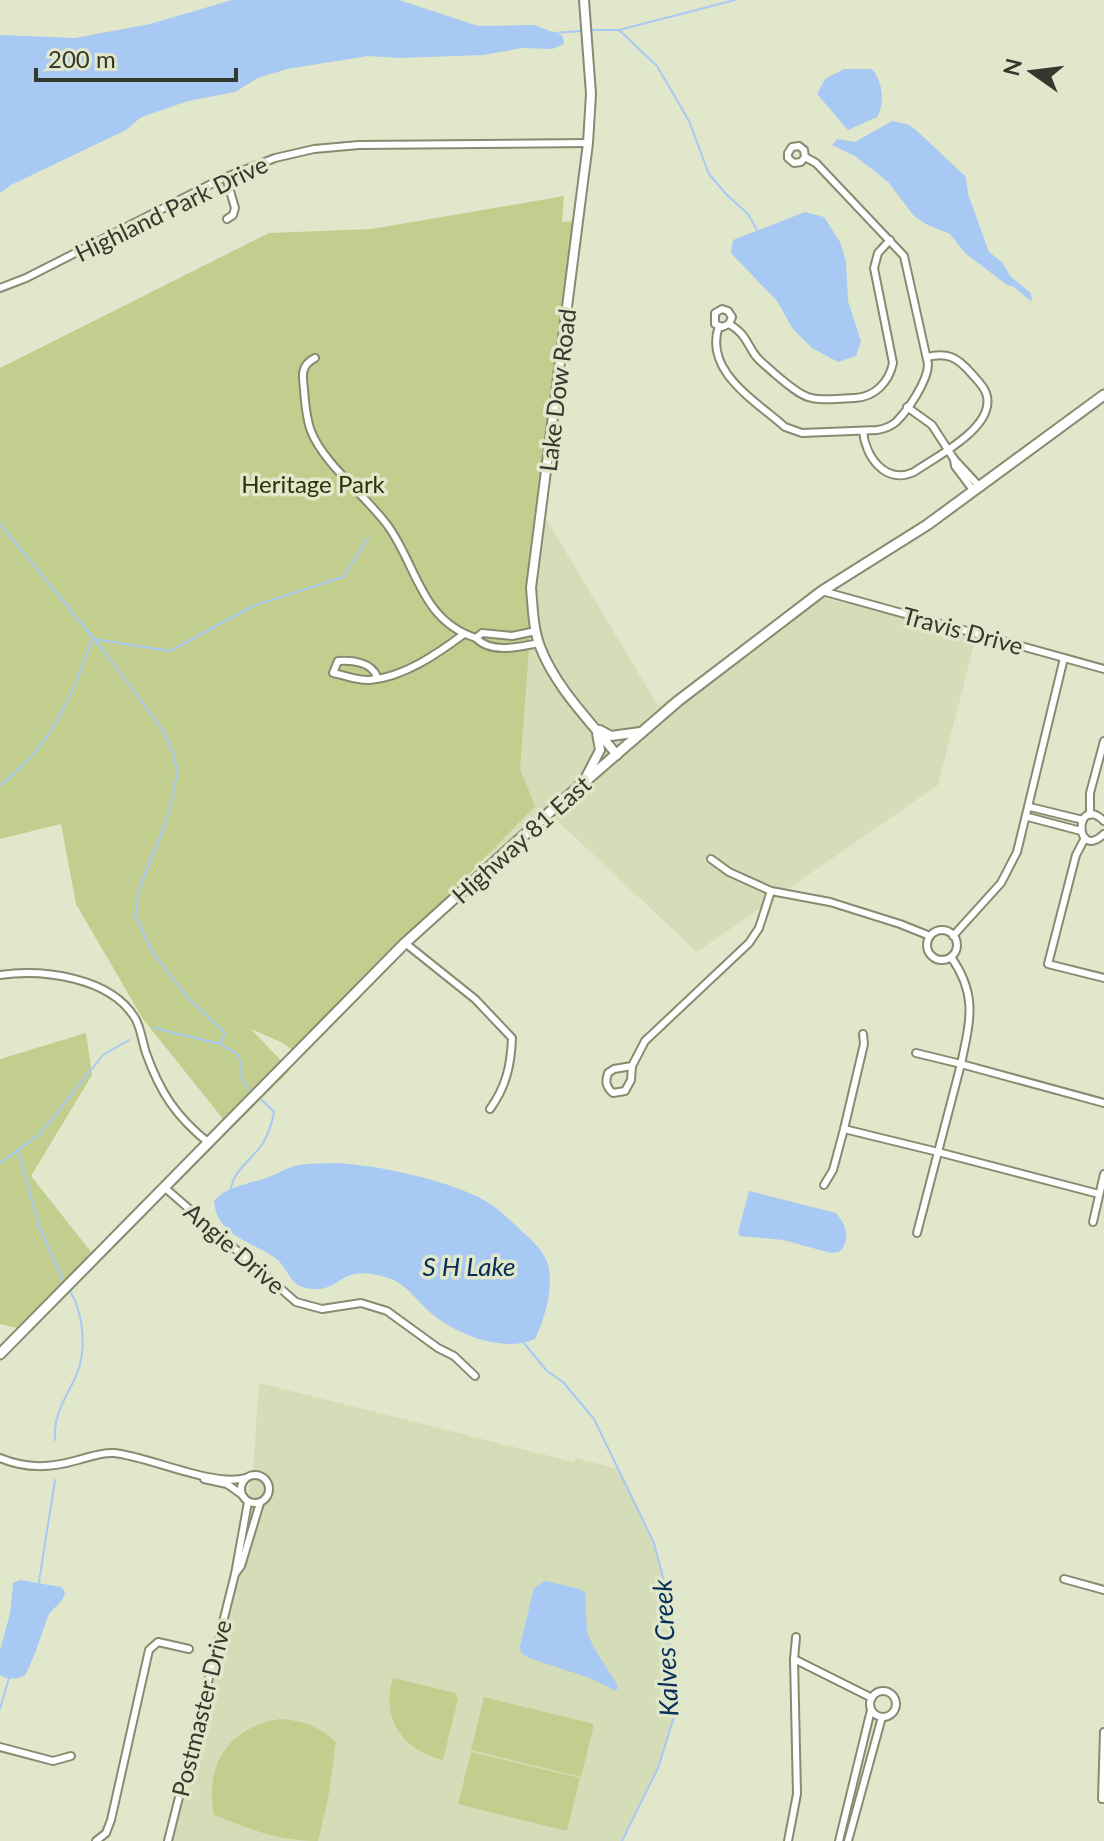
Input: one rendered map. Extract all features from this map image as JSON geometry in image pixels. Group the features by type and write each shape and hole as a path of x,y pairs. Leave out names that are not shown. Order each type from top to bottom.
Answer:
{"main road":[{"name":"Highway 81 East","path":"0,1354 405,943 581,785 678,701 822,591 927,525 1104,395"}],"street":[{"name":"Lake Dow Road","path":"584,0 591,94 588,143 531,588 539,643 558,680 617,755"},
{"name":"Highland Park Drive","path":"0,288 26,278 226,177 275,158 314,149 359,145 588,143"},
{"path":"729,324 730,313 720,309 713,317 719,326 714,346 723,370 787,428 802,433 863,431 891,426 927,376 927,357 906,262 890,240 816,163 805,157"},
{"path":"226,177 235,208 233,215 227,219"},
{"path":"719,326 729,324 743,333 758,359 802,396 817,400 870,395 880,388 890,374 893,363 874,268 877,254 890,240"},
{"path":"863,431 869,454 882,470 895,475 914,472 981,423 987,412 987,397 982,386 957,359 945,354 927,357"},
{"path":"315,358 304,367 302,375 307,414 319,447 386,524 403,549 420,591 434,611 482,644 518,647 539,643"},
{"path":"907,407 932,425 976,488"},
{"name":"Travis Drive","path":"822,591 1104,669"},
{"path":"476,638 482,633 516,635 536,631"},
{"path":"325,671 370,680 387,678 435,656 464,634"},
{"path":"516,635 518,647"},
{"path":"953,936 1010,870 1028,817 1064,658"},
{"path":"333,673 338,661 343,660 373,668 377,677"},
{"path":"596,728 611,736 633,735 646,729"},
{"path":"581,785 600,750 596,728"},
{"path":"1090,815 1090,793 1100,771 1104,741"},
{"path":"1030,807 1083,820"},
{"path":"1085,838 1081,831 1083,820 1090,815 1104,821"},
{"path":"1028,817 1081,831"},
{"path":"1085,838 1098,840 1104,834"},
{"path":"1085,838 1076,855 1048,964 1104,978"},
{"path":"711,859 729,872 771,891 830,902 930,936 941,931 953,936"},
{"path":"632,1066 608,1073 606,1079 613,1093 625,1091 631,1080 632,1066 645,1041 749,943 759,928 771,891"},
{"path":"930,936 927,947 931,956 940,960 951,957"},
{"path":"951,957 956,946 953,936"},
{"path":"405,943 475,999 512,1038 511,1060 502,1093 490,1109"},
{"path":"917,1233 971,1018 969,997 961,972 951,957"},
{"path":"0,975 37,973 91,983 112,993 134,1016 153,1071 174,1110 185,1124 209,1143"},
{"path":"824,1185 833,1170 844,1129 864,1044 863,1034"},
{"path":"916,1053 1104,1103"},
{"path":"844,1129 1099,1194"},
{"path":"1093,1222 1104,1174"},
{"name":"Angie Drive","path":"164,1187 296,1302 322,1309 361,1303 387,1311 454,1356 475,1376"},
{"path":"0,1458 23,1466 43,1467 115,1453 233,1480 260,1476 267,1484 268,1494 260,1502 241,1566 235,1574"},
{"path":"190,1472 193,1476 227,1484 248,1502 260,1502"},
{"path":"241,1494 246,1478"},
{"path":"235,1574 248,1502"},
{"name":"Postmaster Drive","path":"168,1841 235,1574"},
{"path":"1064,1579 1104,1590"},
{"path":"788,1841 797,1794 796,1637"},
{"path":"101,1840 110,1823 150,1647 158,1642 189,1649"},
{"path":"794,1659 872,1698"},
{"path":"872,1698 883,1691 895,1700 893,1712 882,1717"},
{"path":"839,1841 872,1698"},
{"path":"871,1710 882,1717"},
{"path":"848,1841 882,1717"},
{"path":"1102,1799 1104,1732"},
{"path":"0,1747 53,1761 71,1756"}],"shaded area":[{"path":"540,509 658,706 820,597 976,636 938,785 697,952 548,812 486,873"},
{"path":"259,1383 574,1462 575,1458 618,1469 659,1559 667,1593 674,1688 674,1717 658,1768 622,1841 169,1841 248,1502"}],"green space":[{"name":"Heritage Park","path":"564,196 562,222 582,221 539,515 520,769 535,806 296,1053 283,1043 251,1029 290,1070 231,1129 143,1019 76,904 61,824 0,839 0,368 269,233 372,229"},
{"path":"86,1033 92,1075 31,1176 99,1262 31,1331 0,1324 0,1059"},
{"path":"393,1678 455,1693 458,1699 443,1760 416,1749 398,1731 390,1706"},
{"path":"484,1697 594,1724 581,1777 471,1750"},
{"path":"280,1719 310,1725 336,1742 318,1841 278,1836 214,1815 213,1780 224,1752 246,1730"},
{"path":"471,1752 580,1778 567,1831 458,1804"}],"water":[{"path":"232,0 399,0 478,26 534,25 563,36 564,44 552,49 522,48 483,55 368,56 287,69 258,78 235,92 188,101 140,118 126,130 0,193 0,35 75,38 150,24"},
{"path":"844,69 872,69 882,93 877,117 848,130 817,94 825,79"},
{"path":"892,121 915,129 966,177 968,194 989,252 1002,262 1011,277 1031,293 1032,302 965,253 950,234 914,216 889,183 877,173 855,156 832,145 837,139 855,142"},
{"path":"805,212 824,217 840,242 846,261 848,301 861,341 856,356 838,362 812,348 793,329 777,301 731,253 733,240"},
{"name":"S H Lake","path":"332,1163 392,1170 437,1181 477,1196 504,1215 541,1250 549,1271 548,1301 535,1339 509,1344 468,1335 432,1314 397,1282 377,1275 354,1274 321,1289 306,1288 294,1282 274,1257 228,1230 216,1213 214,1201 232,1189 295,1166"},
{"path":"749,1191 836,1213 846,1233 843,1248 831,1253 783,1240 740,1236 738,1233"},
{"path":"20,1580 61,1587 65,1592 49,1615 25,1675 9,1679 0,1675 0,1650 10,1614 13,1583"},
{"path":"545,1581 585,1593 587,1632 618,1686 616,1691 590,1678 521,1653 534,1588"}],"waterway":[{"path":"593,30 619,30 735,0"},
{"path":"619,30 657,66 689,121 709,174 748,214 757,230"},
{"path":"554,33 581,31"},
{"name":"Kalves Creek","path":"0,524 104,651 162,729 173,753 177,770 174,792 165,825 140,886 135,915 153,953 188,998 225,1033 220,1044"},
{"name":"Kalves Creek","path":"94,639 170,651 253,606 343,577 368,538"},
{"path":"0,785 33,755 46,738 76,682 92,640"},
{"name":"Kalves Creek","path":"154,1028 220,1044 239,1055 242,1080 250,1090"},
{"path":"0,1163 40,1134 103,1055 129,1040"},
{"name":"Kalves Creek","path":"231,1191 238,1172 263,1143 270,1128 274,1112 262,1100"},
{"path":"18,1150 39,1226 63,1280"},
{"path":"55,1440 58,1414 82,1356 81,1322 70,1291"},
{"name":"Kalves Creek","path":"523,1342 594,1419 654,1543 667,1593 674,1717 658,1768 622,1841"},
{"path":"39,1582 55,1480"},
{"path":"0,1709 9,1678"}]}
